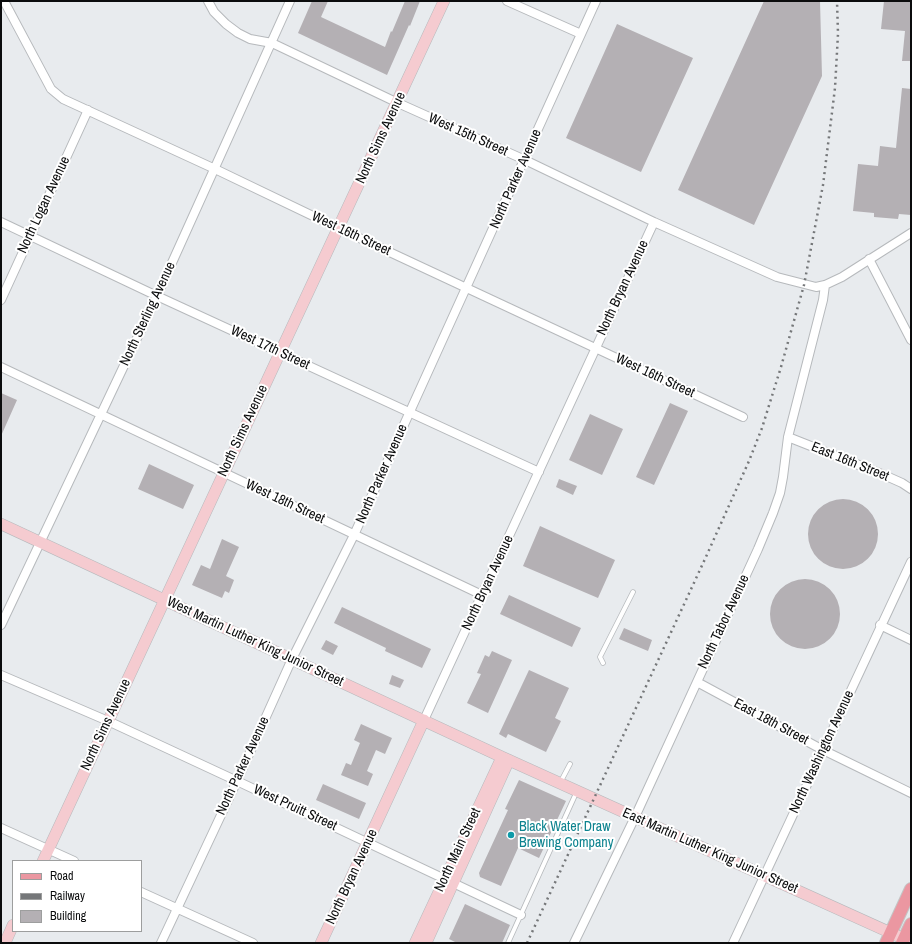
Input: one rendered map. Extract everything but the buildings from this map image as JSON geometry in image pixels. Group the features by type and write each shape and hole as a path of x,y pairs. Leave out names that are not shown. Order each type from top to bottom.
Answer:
{"main road":[{"path":"888,938 911,889"},
{"path":"906,941 911,924"}],"street":[{"name":"West 16th Street","path":"4,1 51,89 63,99 743,417"},
{"name":"West 15th Street","path":"208,1 214,12 226,24 238,33 250,39 272,43 398,103 525,160 654,222 777,277 804,285 816,287 825,285"},
{"name":"North Sterling Avenue","path":"1,625 157,296 290,1"},
{"name":"North Sims Avenue","path":"42,860 398,103 444,1"},
{"path":"507,1 581,34"},
{"name":"North Parker Avenue","path":"161,943 292,659 354,535 467,289 596,1"},
{"name":"North Logan Avenue","path":"1,300 88,110"},
{"name":"West 17th Street","path":"1,222 157,296 539,472"},
{"name":"North Bryan Avenue","path":"321,943 654,222"},
{"path":"825,285 842,277 911,233"},
{"path":"869,259 911,340"},
{"name":"North Tabor Avenue","path":"577,942 758,549 773,513 780,493 788,437 823,300 825,285"},
{"name":"West 18th Street","path":"1,367 482,595"},
{"name":"East 16th Street","path":"788,437 884,475 911,489"},
{"name":"West Martin Luther King Junior Street","path":"1,524 506,759"},
{"name":"North Washington Avenue","path":"733,943 911,562"},
{"path":"880,626 911,640"},
{"name":"West Pruitt Street","path":"1,675 108,721 521,915"},
{"name":"East 18th Street","path":"697,682 823,750 911,793"},
{"name":"East Martin Luther King Junior Street","path":"506,759 764,875 888,938 906,941"},
{"name":"North Main Street","path":"416,943 449,881 506,759"},
{"path":"1,828 72,860"},
{"name":"North Main Street","path":"426,943 449,881"},
{"path":"142,892 253,943"},
{"path":"5,943 12,927"}],"lane":[{"path":"603,664 600,657 633,592"},
{"path":"560,783 570,764"},
{"path":"508,943 577,791"}],"railway":[{"path":"527,943 705,559 749,461 762,428 804,285 823,185 835,88 838,34 837,1"}],"place":[{"name":"Black Water Draw Brewing Company","path":"511,835"}]}
